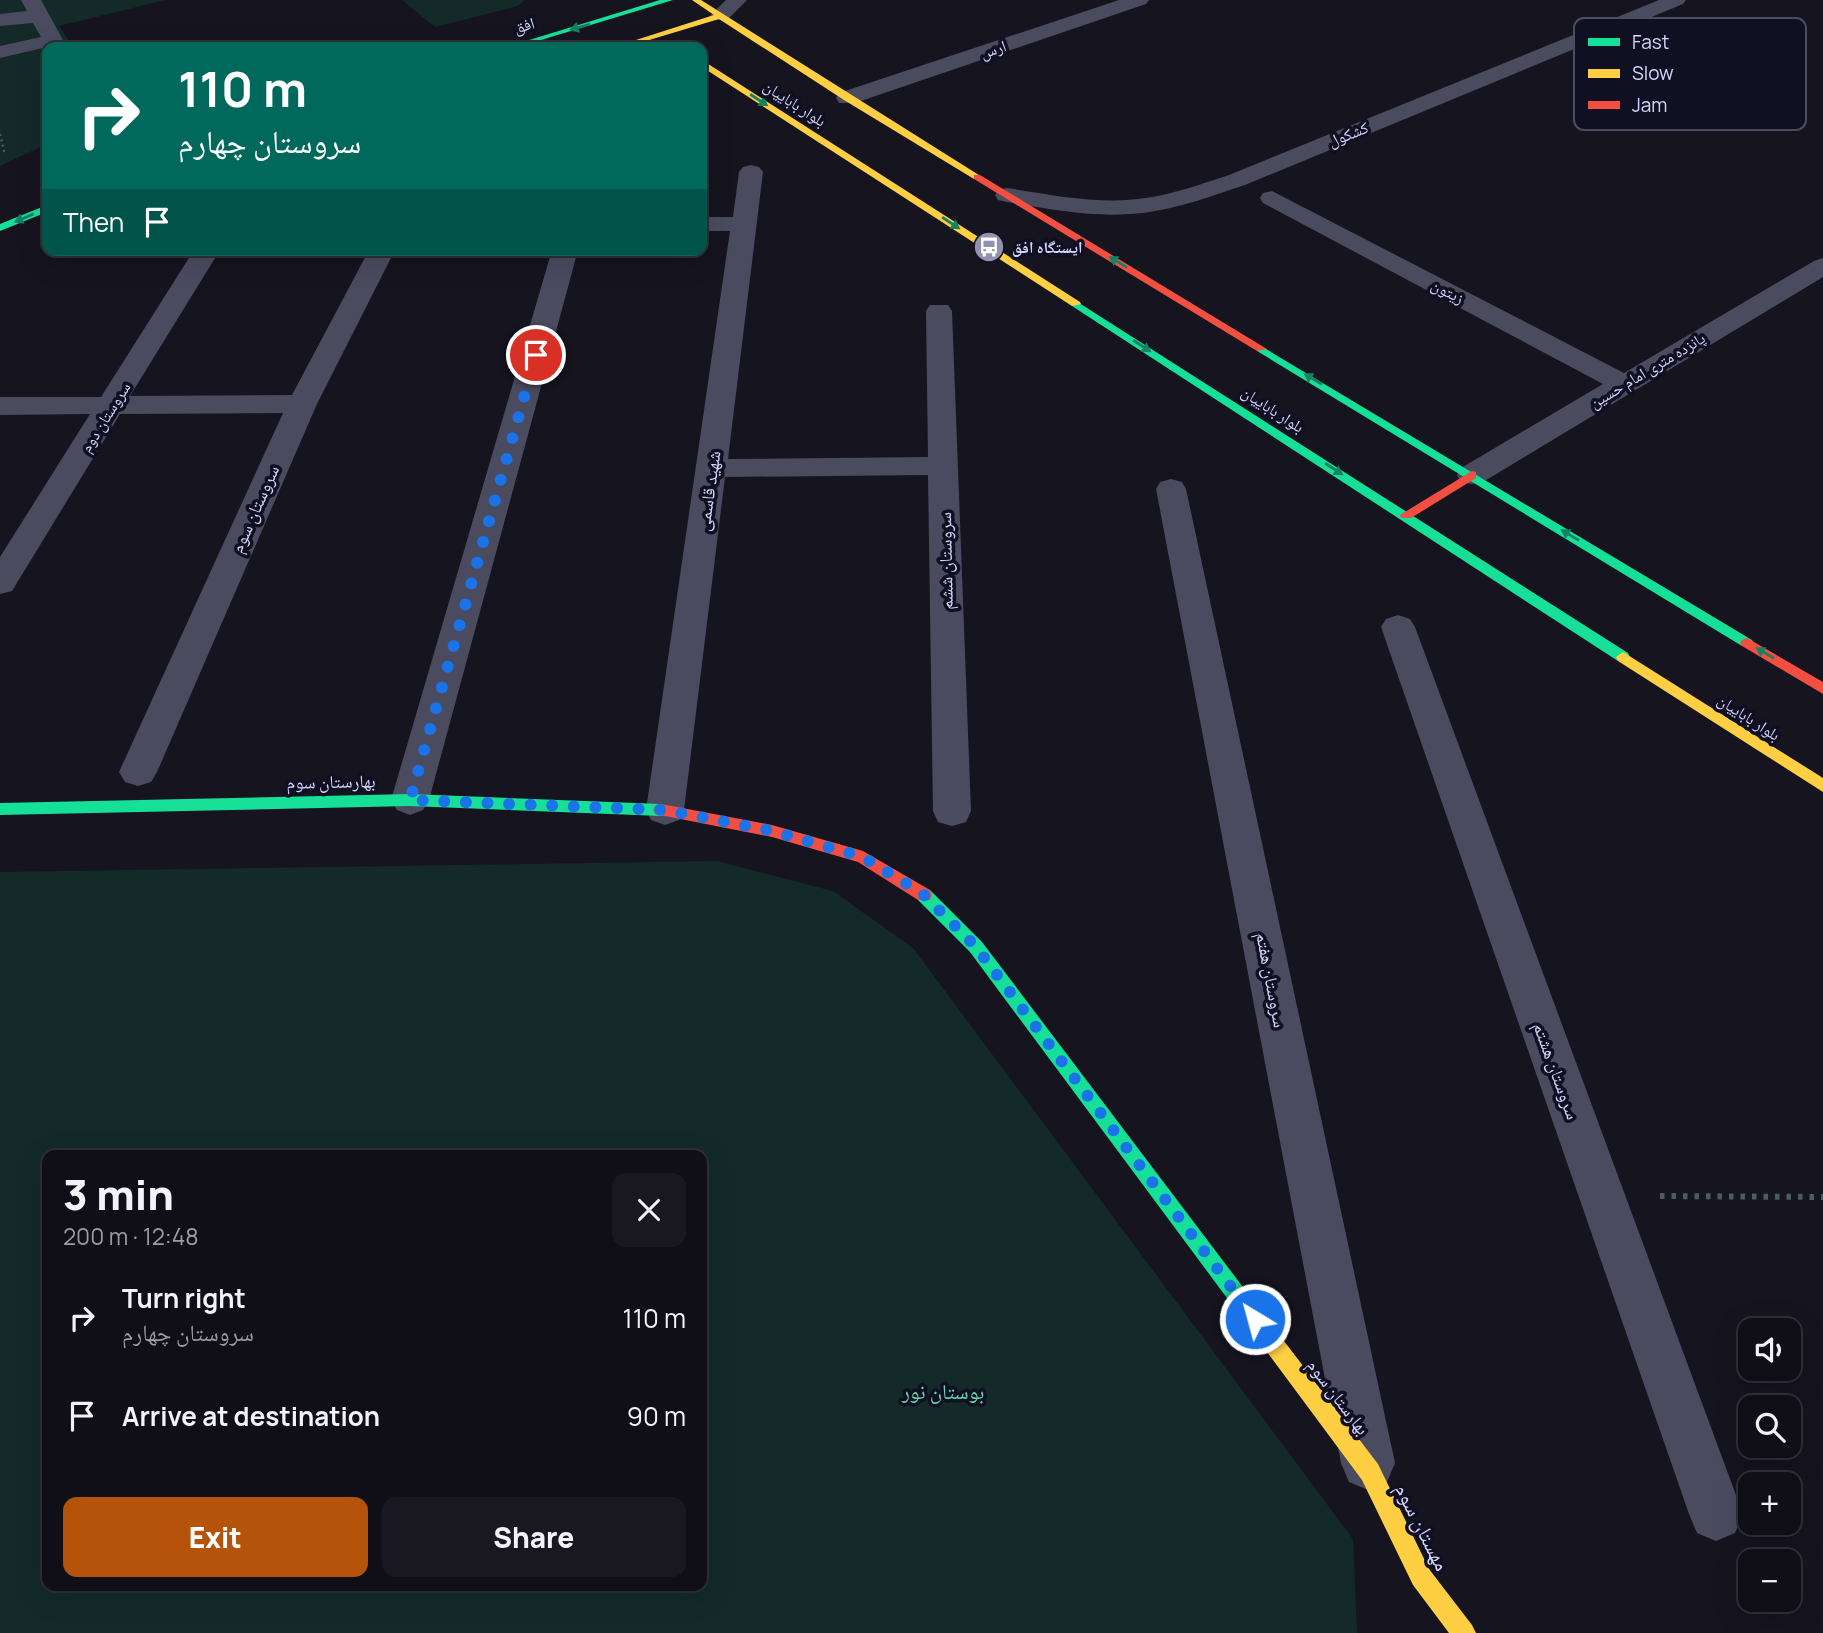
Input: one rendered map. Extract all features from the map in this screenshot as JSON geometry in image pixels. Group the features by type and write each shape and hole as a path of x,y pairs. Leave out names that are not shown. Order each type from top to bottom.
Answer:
{"main road":[{"path":"607,0 669,42"},
{"name":"افق","path":"528,42 669,0"},
{"name":"بلوار باباییان","path":"695,0 847,98 1823,689"},
{"path":"637,42 720,16"},
{"name":"بلوار باباییان","path":"707,66 1823,786"},
{"path":"0,228 42,210"},
{"path":"1406,515 1472,475"},
{"name":"بهارستان سوم","path":"0,809 410,800 665,810 772,831 863,857 923,894 976,947 1370,1472"},
{"name":"مهستان سوم","path":"1370,1472 1421,1577 1464,1633"}],"street":[{"path":"720,16 737,0"},
{"name":"ارس","path":"847,98 1139,0"},
{"name":"کشکول","path":"1632,18 1676,0"},
{"path":"0,20 35,8 53,40 44,42"},
{"path":"0,52 42,42"},
{"name":"کشکول","path":"1007,195 1073,206 1132,207 1178,199 1237,180 1574,42"},
{"name":"شهید قاسمی","path":"665,810 751,172"},
{"name":"زیتون","path":"1272,198 1624,384"},
{"path":"707,224 744,224"},
{"name":"سروستان دوم","path":"0,583 203,256"},
{"name":"سروستان سوم","path":"138,772 302,404 379,256"},
{"path":"410,800 563,256"},
{"name":"پانزده متری امام حسین","path":"1472,475 1823,266"},
{"name":"سروستان ششم","path":"939,311 952,811"},
{"path":"0,406 302,404"},
{"path":"713,468 944,466"},
{"name":"سروستان هفتم","path":"1171,489 1370,1472"},
{"name":"سروستان هشتم","path":"1398,627 1716,1514"}],"path":[{"path":"0,134 4,150 0,153"},
{"path":"1600,1195 1823,1197"}],"green space":[{"path":"0,0 166,0 59,26 70,42 42,42 42,146 0,166"},
{"path":"402,0 525,0 518,6 435,27"},
{"name":"بوستان نور","path":"717,861 833,891 913,948 1353,1539 1357,1633 0,1633 0,872"}],"traffic: fast":[{"path":"527,42 669,0"},
{"path":"0,228 42,210"},
{"path":"1076,304 1623,657"},
{"path":"1261,349 1747,643"},
{"path":"0,809 410,800 661,810"},
{"path":"924,895 976,947 1257,1322"}],"traffic: slow":[{"path":"696,0 847,98 977,177"},
{"path":"634,42 720,16"},
{"path":"707,66 1076,304"},
{"path":"1623,657 1823,786"},
{"path":"1257,1322 1370,1472 1421,1577 1464,1633"}],"traffic: jam":[{"path":"977,177 1261,349"},
{"path":"1406,515 1472,475"},
{"path":"1747,643 1823,689"},
{"path":"661,810 772,831 863,857 924,895"}],"place":[{"name":"ایستگاه افق","path":"989,247"}],"route":[{"path":"536,355 410,800 665,810 772,831 863,857 923,894 976,947 1255,1319"}]}
